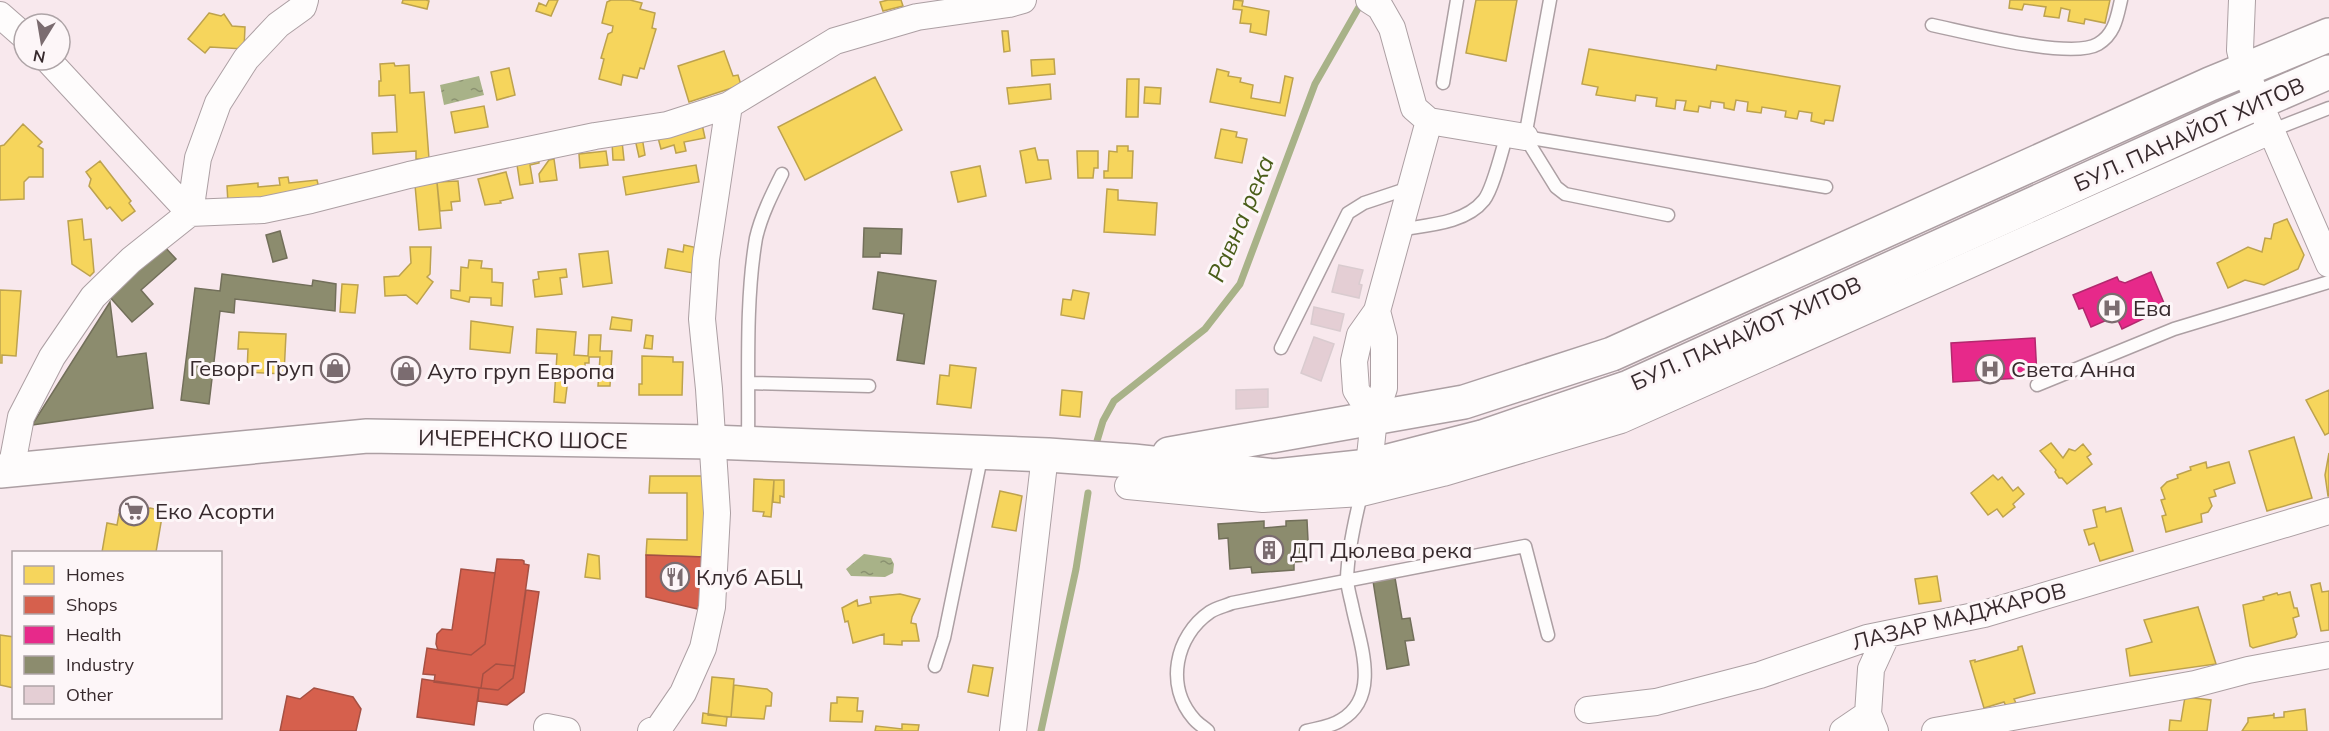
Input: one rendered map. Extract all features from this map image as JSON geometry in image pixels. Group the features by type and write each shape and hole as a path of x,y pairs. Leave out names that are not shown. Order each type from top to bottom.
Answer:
{"street":[{"path":"190,213 198,158 218,103 246,59 278,25 303,7 305,0"},
{"path":"5,471 21,417 52,357 93,297 131,260 190,213 263,210 409,175 596,136 667,125 729,105 835,41 917,17 1023,0"},
{"path":"2242,0 2240,50 2246,70 2264,117 2329,264"},
{"path":"1374,3 1392,28 1414,108 1429,121 1516,136"},
{"path":"0,15 12,26"},
{"name":"БУЛ. ПАНАЙОТ ХИТОВ","path":"1130,474 1374,418 1464,402 1612,354 2329,35"},
{"path":"59,72 190,213"},
{"name":"БУЛ. ПАНАЙОТ ХИТОВ","path":"1047,455 1130,474 1366,479 1629,387 2264,117 2329,72"},
{"path":"656,730 683,693 702,648 712,607 717,513 702,319 706,259 729,105"},
{"path":"1366,479 1374,418 1384,388 1384,338 1377,311 1429,121"},
{"name":"ИЧЕРЕНСКО ШОСЕ","path":"5,471 367,436 748,443 1047,455"},
{"path":"1013,731 1047,455"},
{"name":"ЛАЗАР МАДЖАРОВ","path":"1588,710 1656,702 1760,675 1866,638 1984,614 2329,511"},
{"path":"1842,731 1871,722 1871,669 1887,634"},
{"path":"1935,731 2195,684 2248,670 2329,655"}],"lane":[{"path":"1443,82 1457,0"},
{"path":"1398,230 1450,221 1475,208 1485,199 1516,136 1550,0"},
{"path":"1932,25 2076,50 2098,44 2114,29 2121,0"},
{"path":"2264,117 2329,108"},
{"path":"1516,136 1826,187"},
{"path":"1516,136 1556,187 1565,194 1668,215"},
{"path":"748,443 751,283 757,236 771,194 782,174"},
{"path":"1281,348 1348,213 1364,203 1409,188"},
{"path":"2037,386 2174,329 2329,282"},
{"path":"749,383 869,386"},
{"path":"935,666 944,638 983,452"},
{"path":"1306,731 1342,720 1354,709 1362,695 1365,680 1364,664 1347,579 1354,521 1366,479"},
{"path":"1208,731 1194,719 1183,702 1177,683 1177,663 1183,643 1195,625 1211,611 1232,603 1526,546 1548,635"}],"water":[{"path":"479,76 484,95 444,105 440,85"},
{"path":"864,554 891,558 894,564 893,573 885,577 851,576 846,569"}],"building: Homes":[{"path":"403,0 429,1 427,9 402,3"},
{"path":"549,0 558,0 551,16 536,11 539,3 546,6"},
{"path":"630,0 642,3 640,9 655,13 652,28 656,29 644,69 640,68 637,78 623,75 621,85 599,79 604,59 601,58 608,34 612,32 613,26 602,23 607,2"},
{"path":"901,0 903,6 883,11 880,2"},
{"path":"1234,0 1243,1 1242,6 1269,11 1266,35 1250,32 1251,24 1240,23 1242,10 1233,9"},
{"path":"1476,0 1517,0 1506,61 1466,53"},
{"path":"2010,0 2110,0 2105,23 2085,19 2084,24 2068,21 2070,10 2061,8 2059,18 2044,16 2046,7 2024,4 2022,10 2009,8"},
{"path":"209,13 221,16 224,14 232,26 245,27 244,49 210,47 205,53 188,39"},
{"path":"1002,31 1008,31 1010,51 1004,52"},
{"path":"1589,49 1716,70 1717,65 1840,86 1833,121 1825,120 1824,124 1811,121 1812,113 1799,111 1797,119 1785,117 1786,111 1762,107 1761,113 1747,111 1748,102 1736,100 1734,110 1724,108 1724,103 1711,101 1710,108 1699,106 1698,112 1684,110 1686,101 1676,100 1675,109 1656,106 1657,98 1636,95 1635,101 1596,95 1598,87 1582,84"},
{"path":"724,51 733,76 738,75 741,85 689,102 678,66"},
{"path":"1054,59 1055,74 1032,76 1031,60"},
{"path":"394,63 395,66 409,65 410,93 424,92 429,159 416,159 416,151 373,154 372,133 397,132 395,95 379,96 380,64"},
{"path":"509,68 515,95 497,100 491,72"},
{"path":"1217,69 1229,72 1228,76 1241,78 1240,82 1253,85 1251,98 1280,103 1285,76 1293,78 1285,116 1210,102"},
{"path":"875,77 902,130 805,180 778,127"},
{"path":"1127,79 1139,79 1138,117 1126,117"},
{"path":"1050,84 1051,99 1009,104 1007,88"},
{"path":"1145,87 1161,88 1160,104 1144,103"},
{"path":"484,106 488,127 455,133 451,112"},
{"path":"23,124 42,142 38,146 43,149 43,177 29,177 24,182 24,199 0,200 0,146 4,145"},
{"path":"702,124 705,138 684,142 686,151 676,153 674,145 661,149 657,134"},
{"path":"1221,129 1237,132 1236,137 1247,139 1242,163 1215,158"},
{"path":"642,137 645,155 639,157 635,139"},
{"path":"622,141 624,160 613,160 612,142"},
{"path":"1117,146 1128,146 1128,151 1133,151 1132,178 1104,178 1104,171 1108,171 1109,151 1117,152"},
{"path":"1035,148 1038,160 1048,160 1051,179 1026,183 1020,151"},
{"path":"606,151 608,165 580,168 579,154"},
{"path":"1077,151 1098,151 1098,168 1094,168 1093,178 1078,178"},
{"path":"538,155 539,163 530,165 533,183 520,185 516,158"},
{"path":"554,159 557,180 540,182 539,174 549,160"},
{"path":"100,161 131,201 129,203 135,211 122,221 110,207 107,209 89,186 91,179 86,172"},
{"path":"696,165 699,182 626,195 623,177"},
{"path":"980,166 986,196 958,202 951,172"},
{"path":"506,172 513,198 500,201 501,203 485,205 478,179"},
{"path":"288,177 289,183 317,180 319,188 228,203 227,186 258,183 258,187 280,185 279,178"},
{"path":"458,181 460,201 451,202 452,210 440,211 437,182"},
{"path":"437,183 441,228 419,230 415,185"},
{"path":"1107,189 1118,190 1118,200 1157,203 1155,235 1104,232"},
{"path":"82,219 84,240 91,239 94,272 90,276 72,264 68,221"},
{"path":"2287,219 2304,255 2298,269 2264,285 2245,280 2228,288 2217,263 2248,247 2262,252 2265,238 2271,239 2274,224"},
{"path":"684,245 698,248 693,273 665,268 668,249 683,252"},
{"path":"410,247 431,247 430,274 427,277 433,282 417,304 406,295 385,296 384,277 399,276 411,263"},
{"path":"608,251 612,283 583,287 579,254"},
{"path":"469,260 482,261 481,268 492,269 492,282 503,283 502,306 491,305 491,298 470,297 469,302 451,298 451,290 460,291 461,267 468,268"},
{"path":"566,269 567,277 560,278 562,294 535,297 533,280 539,279 538,272"},
{"path":"342,284 358,285 355,313 340,312"},
{"path":"0,290 21,291 16,356 2,355 2,363 0,363"},
{"path":"1073,290 1089,293 1084,319 1061,315 1063,299 1071,300"},
{"path":"612,317 632,320 631,331 610,329"},
{"path":"471,321 513,327 510,353 470,349"},
{"path":"537,329 576,332 574,355 588,356 589,335 601,335 600,351 612,351 610,386 598,386 600,357 589,357 589,363 585,363 585,372 569,371 565,403 554,402 557,354 536,353"},
{"path":"239,332 286,334 284,374 247,372 248,349 238,349"},
{"path":"646,335 653,336 652,349 644,348"},
{"path":"642,356 673,357 673,362 683,362 682,395 639,395 639,384 642,384"},
{"path":"950,365 976,368 971,408 937,404 940,375 949,376"},
{"path":"1062,390 1082,392 1080,417 1060,415"},
{"path":"2329,390 2329,433 2325,435 2306,400"},
{"path":"2294,437 2312,498 2267,511 2249,451"},
{"path":"2051,443 2063,458 2069,449 2075,451 2083,444 2091,454 2087,457 2092,464 2067,484 2059,478 2056,470 2040,451"},
{"path":"2329,453 2329,496 2328,496 2325,475"},
{"path":"2206,462 2207,468 2229,462 2235,483 2214,490 2216,496 2209,498 2212,506 2208,512 2201,514 2202,522 2166,532 2162,516 2166,515 2161,500 2165,499 2161,488 2167,482 2178,478 2177,475 2191,470 2190,467"},
{"path":"1993,475 1998,480 2002,477 2013,491 2018,487 2024,494 2013,504 2015,507 2003,517 1997,509 1988,515 1971,493"},
{"path":"650,476 703,476 706,483 705,557 646,555 647,539 687,540 687,493 649,493"},
{"path":"754,479 774,480 771,517 763,516 764,512 753,511"},
{"path":"774,480 784,480 784,497 780,496 780,503 773,502"},
{"path":"1000,491 1022,496 1016,531 992,527"},
{"path":"2105,507 2106,512 2121,508 2133,551 2100,561 2094,543 2089,545 2084,530 2097,527 2093,510"},
{"path":"150,508 163,511 156,551 102,551 107,523 117,525 119,514"},
{"path":"588,554 599,556 600,579 585,577"},
{"path":"1937,576 1941,601 1919,604 1915,579"},
{"path":"2320,583 2322,592 2329,591 2329,630 2321,631 2311,585"},
{"path":"2290,592 2294,608 2297,608 2299,616 2293,618 2297,634 2295,637 2253,648 2250,646 2243,605 2264,600 2263,597 2277,593 2278,595"},
{"path":"900,594 920,599 911,623 916,624 919,641 902,641 902,645 884,644 884,634 853,643 848,621 845,622 842,608 857,600 858,606 871,603 870,597"},
{"path":"2198,607 2216,664 2130,676 2126,649 2152,642 2144,620"},
{"path":"0,635 12,637 12,688 0,685"},
{"path":"2022,646 2035,693 2014,699 2016,703 2006,706 2004,702 1984,708 1970,661 1975,660 1975,662 2018,650 2018,647"},
{"path":"973,665 993,668 988,696 968,692"},
{"path":"712,677 734,679 731,717 708,715"},
{"path":"734,685 767,689 772,693 771,706 766,706 764,719 731,717"},
{"path":"837,697 858,698 857,711 863,711 862,722 830,721 831,703 837,703"},
{"path":"2185,697 2211,700 2207,731 2169,731 2170,720 2181,721"},
{"path":"2305,709 2307,731 2242,731 2248,718 2274,713 2274,718 2284,717 2284,712"},
{"path":"703,713 727,717 726,726 702,723"},
{"path":"902,724 919,725 918,731 875,731 876,726 902,729"}],"building: Shops":[{"name":"Клуб АБЦ","path":"646,555 705,557 702,610 646,597"},
{"path":"497,559 522,560 524,564 529,565 515,666 496,664 483,674 481,688 434,682 435,675 423,674 427,648 471,655 485,644"},
{"path":"461,569 495,573 485,644 471,655 438,650 436,644 437,634 442,629 452,630"},
{"path":"526,590 539,592 524,692 507,705 478,701 479,688 498,690 513,678"},
{"path":"496,664 515,666 513,678 498,690 481,688 483,674"},
{"path":"422,679 479,688 474,725 417,717"},
{"path":"314,688 353,697 361,709 356,731 280,731 287,696 300,699"}],"building: Health":[{"name":"Ева","path":"2151,272 2166,308 2122,329 2116,316 2091,327 2083,308 2079,309 2073,295 2117,277 2119,281 2125,283"},
{"name":"Света Анна","path":"2035,338 2037,377 1953,382 1951,343"}],"building: Industry":[{"path":"864,228 902,229 901,254 880,253 880,257 863,257"},
{"path":"280,231 287,258 273,262 266,235"},
{"path":"163,245 176,259 141,290 153,304 132,322 108,295"},
{"path":"878,272 936,281 924,364 897,360 904,314 873,309"},
{"path":"222,274 312,286 313,280 336,284 335,311 235,299 234,313 220,311 209,404 181,400 195,288 220,291"},
{"path":"110,302 117,357 146,353 153,408 32,425"},
{"name":"ДП Дюлева река","path":"1307,520 1309,561 1294,562 1294,570 1252,573 1251,567 1230,569 1228,538 1219,539 1218,524 1264,521 1264,528 1286,526 1286,521"},
{"path":"1395,578 1402,619 1410,618 1414,640 1405,641 1409,665 1387,669 1373,581"}],"building: Other":[{"path":"1339,265 1363,270 1359,284 1362,285 1359,298 1332,292"},
{"path":"1314,307 1344,314 1340,331 1311,324"},
{"path":"1314,337 1334,344 1321,381 1301,373"},
{"path":"1268,389 1268,407 1236,409 1236,390"}],"waterway":[{"name":"Равна река","path":"1094,451 1103,421 1114,401 1205,329 1240,284 1315,84 1363,0"},
{"name":"Равна река","path":"1041,731 1076,569 1088,493"}],"place":[{"name":"Ева","path":"2112,308"},
{"name":"Геворг Груп","path":"335,368"},
{"name":"Света Анна","path":"1990,369"},
{"name":"Ауто груп Европа","path":"406,371"},
{"name":"Еко Асорти","path":"134,511"},
{"name":"ДП Дюлева река","path":"1269,550"},
{"name":"Клуб АБЦ","path":"675,577"}]}
